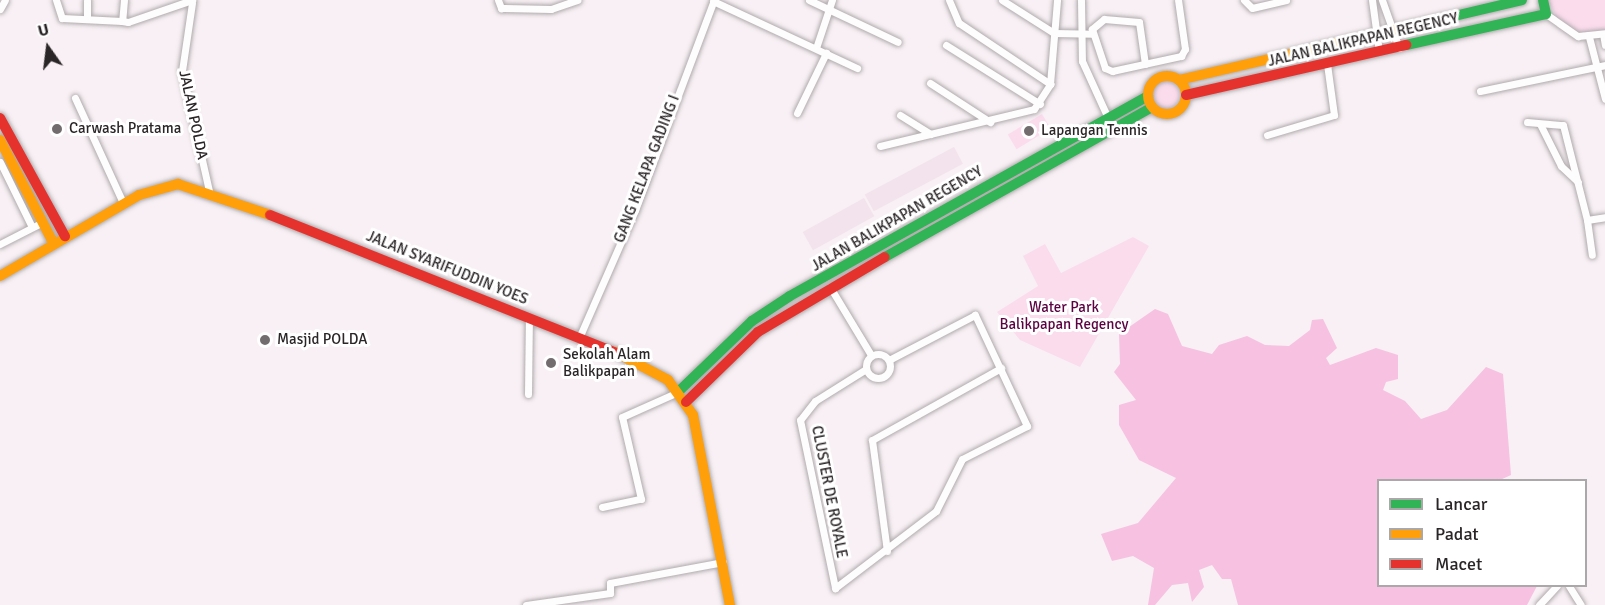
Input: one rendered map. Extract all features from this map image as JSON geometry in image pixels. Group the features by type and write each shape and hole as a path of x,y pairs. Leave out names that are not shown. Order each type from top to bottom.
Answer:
{"main road":[{"name":"JALAN BALIKPAPAN REGENCY","path":"899,240 1113,129 1150,102 1160,77 1179,80 1395,32 1522,0"},
{"path":"1544,0 1546,14"},
{"name":"JALAN BALIKPAPAN REGENCY","path":"678,392 752,321 843,273 1106,116 1150,102 1173,113 1186,95 1546,14"},
{"path":"1179,80 1186,95"},
{"path":"0,118 54,244"},
{"path":"0,140 65,236"},
{"name":"JALAN SYARIFUDDIN YOES","path":"0,276 123,203 164,185 209,191 529,317 653,370 686,402 698,428 730,605"},
{"name":"JALAN BALIKPAPAN REGENCY","path":"686,402 758,332 797,299 830,287 843,273"}],"street":[{"path":"0,9 5,0"},
{"path":"56,0 59,17 122,21 192,1"},
{"path":"87,0 87,19"},
{"path":"122,21 124,0"},
{"path":"498,0 501,8 577,0"},
{"path":"809,0 898,42"},
{"path":"816,48 832,0"},
{"path":"949,0 959,23 1050,84"},
{"path":"1002,0 1054,33 1078,38 1093,34"},
{"path":"880,146 1024,114 1040,104 1050,84 1057,0"},
{"path":"1081,0 1078,38 1106,116 1113,129"},
{"path":"1145,64 1139,22 1104,19 1094,25 1093,34 1108,70 1145,64 1185,53 1178,0"},
{"path":"1244,0 1252,8 1286,0"},
{"path":"1372,0 1379,52"},
{"path":"1382,0 1399,48"},
{"name":"JALAN POLDA","path":"192,1 182,71 209,191"},
{"path":"714,1 857,68"},
{"name":"GANG KELAPA GADING I","path":"579,338 635,210 714,1"},
{"path":"1546,14 1568,32 1589,37 1604,34 1605,45"},
{"path":"1589,37 1601,66 1605,99"},
{"path":"946,45 1040,104"},
{"path":"797,113 826,54"},
{"path":"1267,135 1334,116 1327,64"},
{"path":"1480,91 1601,66"},
{"path":"930,83 990,122"},
{"path":"75,98 123,203"},
{"path":"900,115 930,134"},
{"path":"1527,122 1563,125 1587,220 1592,255"},
{"path":"1540,124 1561,166 1578,182"},
{"path":"0,162 32,227"},
{"path":"1587,220 1605,217"},
{"path":"0,244 43,222"},
{"path":"830,287 871,355 889,360 882,377 866,369 871,355"},
{"name":"CLUSTER DE ROYALE","path":"866,369 815,401 800,420 832,585 838,587 936,511 962,459 1027,426 978,318 970,314 889,360"},
{"path":"528,394 529,317"},
{"path":"887,551 872,440 1001,368"},
{"path":"602,507 641,499 622,417 678,392"},
{"path":"526,605 610,593 610,583 724,562"},
{"path":"1539,605 1555,587"},
{"path":"1570,587 1581,605"}],"shaded area":[{"path":"954,147 963,164 874,211 865,194"},
{"path":"864,198 874,216 813,250 803,232"},
{"path":"1155,309 1168,314 1182,346 1212,354 1219,345 1247,336 1265,345 1289,346 1310,330 1312,320 1323,319 1337,348 1326,358 1330,365 1376,348 1398,355 1398,379 1386,382 1383,390 1405,401 1421,419 1447,410 1486,367 1503,374 1511,475 1502,479 1377,479 1377,587 1536,587 1527,605 1238,605 1231,579 1222,579 1212,565 1199,570 1204,587 1192,602 1188,583 1172,585 1155,605 1148,605 1154,568 1133,556 1112,561 1101,534 1138,523 1176,478 1139,460 1119,425 1119,405 1136,400 1114,372 1120,364 1119,334"}],"green space":[{"path":"1548,0 1605,0 1605,30 1582,34 1559,22"},
{"path":"1165,81 1175,85 1179,95 1175,105 1165,109 1155,105 1151,95 1155,85"},
{"name":"Lapangan Tennis","path":"1042,114 1051,129 1016,149 1008,135"},
{"name":"Water Park Balikpapan Regency","path":"1133,237 1149,246 1080,367 1020,340 997,312 1038,286 1023,256 1045,244 1061,273"}],"traffic: fast":[{"path":"1446,18 1522,0"},
{"path":"1406,45 1546,14 1543,0"},
{"path":"678,392 752,321 790,296 1148,96"},
{"path":"885,257 1152,107"}],"traffic: slow":[{"path":"1179,80 1446,18"},
{"path":"1167,76 1180,82 1186,95 1180,108 1167,114 1154,108 1148,95 1154,82 1167,76"},
{"path":"0,140 54,244"},
{"path":"0,276 139,195 178,184 270,215"},
{"path":"615,352 668,380 693,415 730,605"}],"traffic: jam":[{"path":"1186,95 1406,45"},
{"path":"0,118 65,236"},
{"path":"270,215 615,352"},
{"path":"686,402 758,332 885,257"}],"place":[{"name":"Carwash Pratama","path":"57,129"},
{"name":"Lapangan Tennis","path":"1029,131"},
{"name":"Masjid POLDA","path":"265,340"},
{"name":"Sekolah Alam Balikpapan","path":"551,363"}]}
